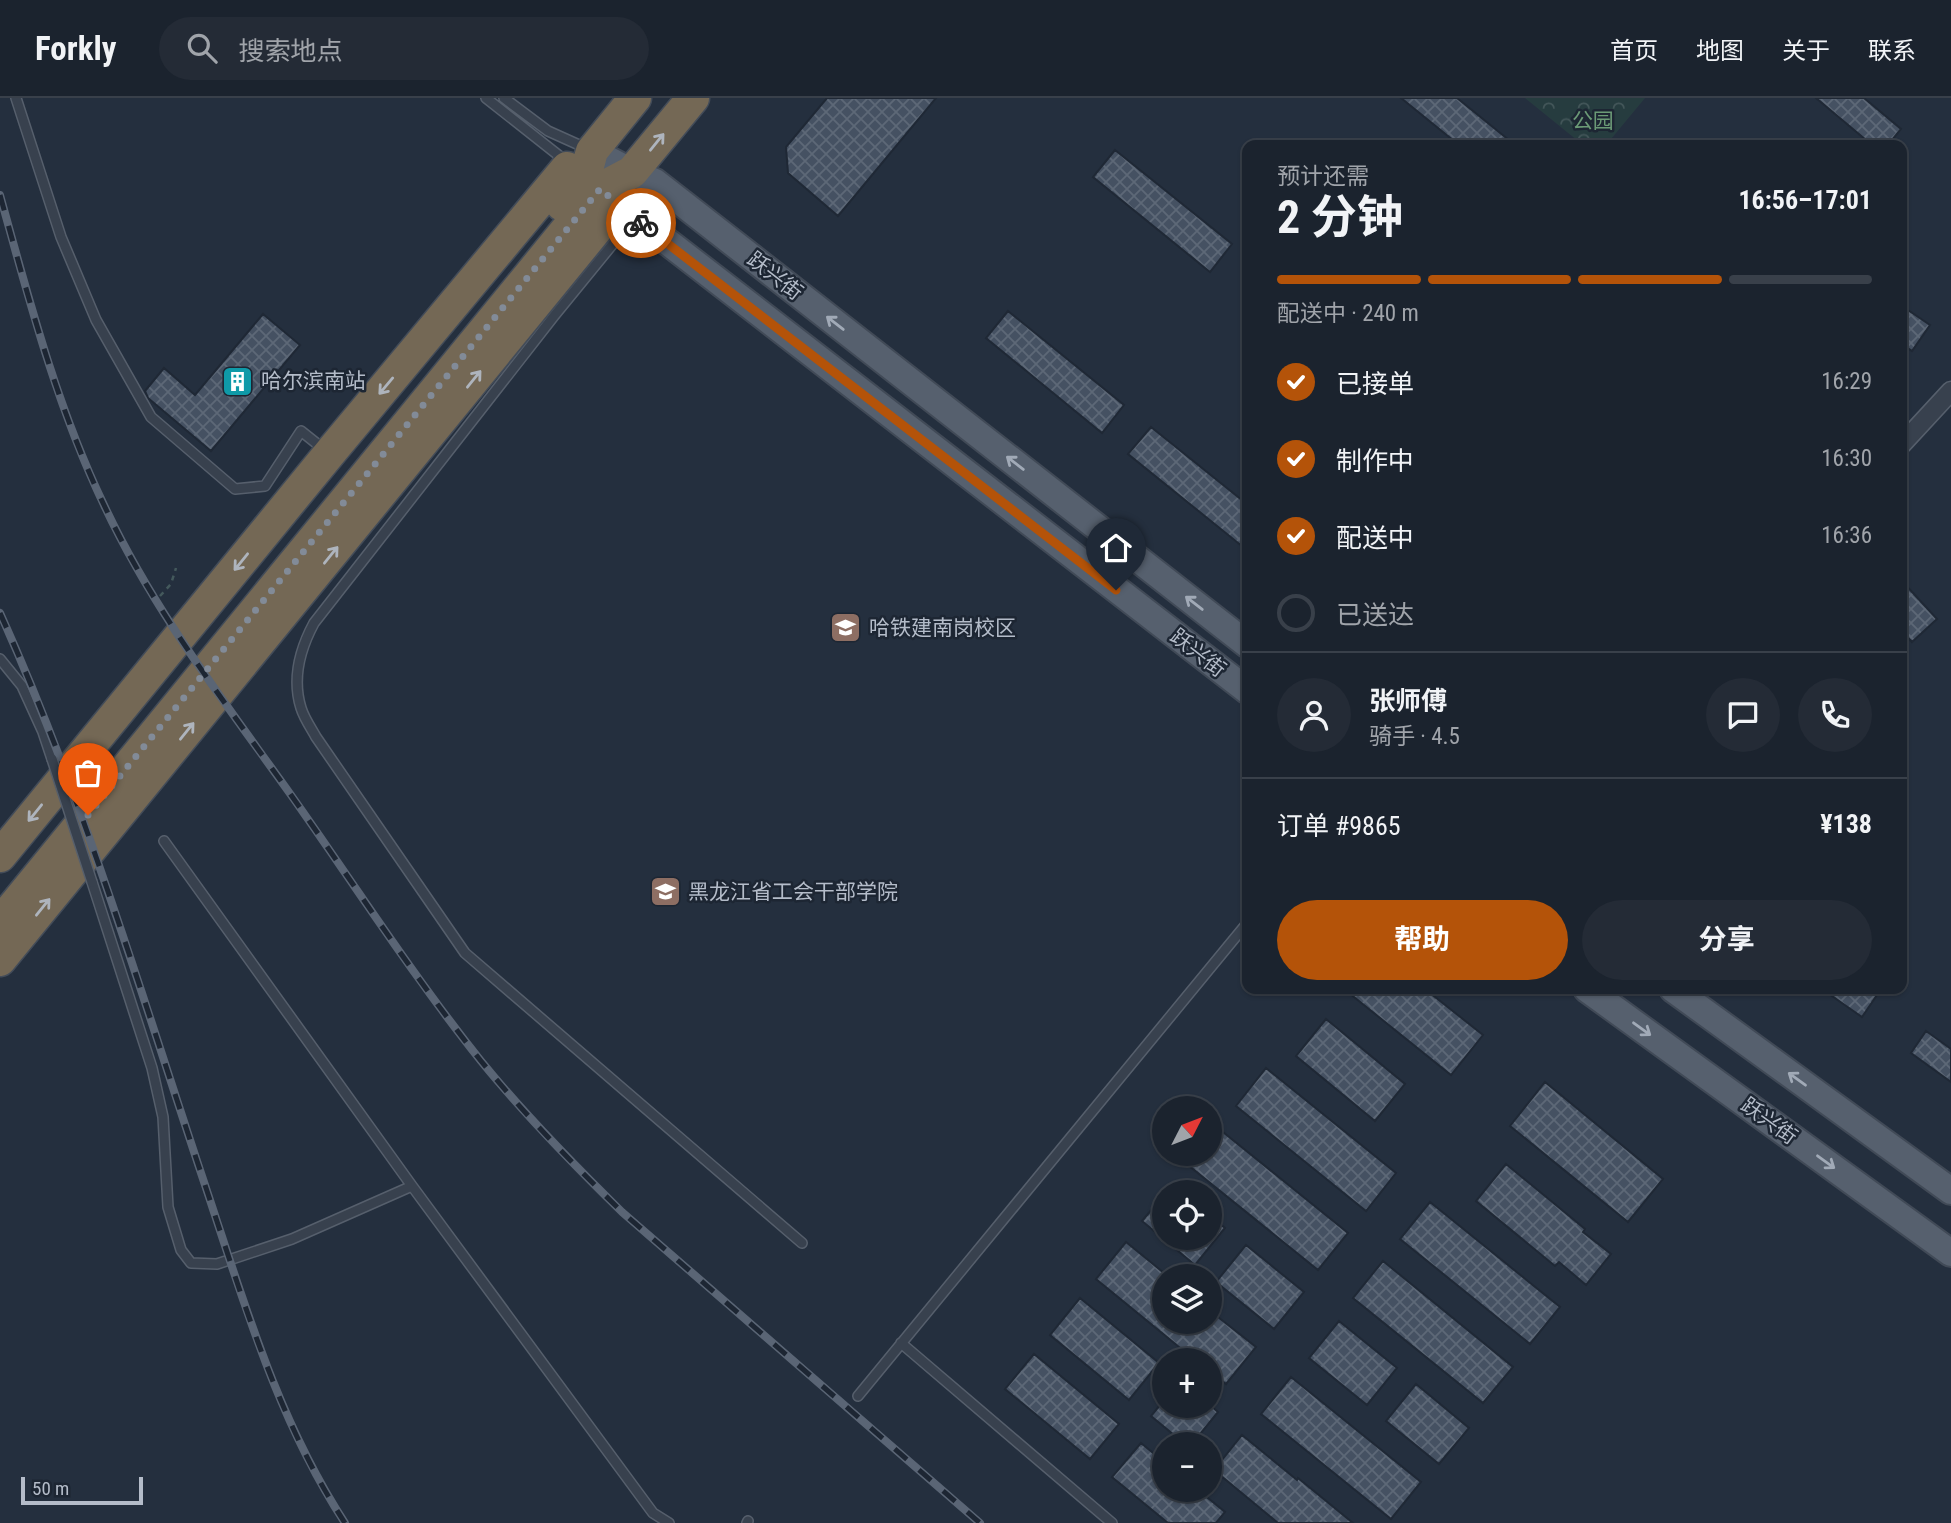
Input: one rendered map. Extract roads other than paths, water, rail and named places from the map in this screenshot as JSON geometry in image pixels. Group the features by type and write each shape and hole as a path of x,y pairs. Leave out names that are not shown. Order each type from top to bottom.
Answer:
{"highway":[{"path":"0,960 600,184 635,98"},
{"path":"0,856 330,454 600,184 644,178 693,98"},
{"path":"0,891 600,184"},
{"path":"0,923 600,184"}],"main road":[{"name":"跃兴街","path":"644,178 1242,640"},
{"name":"跃兴街","path":"600,184 1242,686"},
{"name":"跃兴街","path":"1594,994 1951,1253"},
{"path":"1680,994 1951,1191"}],"street":[{"path":"1907,439 1951,391"}],"lane":[{"path":"16,98 61,237 96,320 151,417 235,489 265,486 302,431 330,454"},
{"path":"486,98 600,184 644,178"},
{"path":"504,98 548,131 600,184"},
{"path":"600,184 546,327 321,612 306,637 297,670 301,709 316,737 465,953 802,1242"},
{"path":"0,660 22,686 43,732 152,1068 163,1117 167,1208 181,1250 191,1263 217,1264 292,1240 412,1186"},
{"path":"163,841 653,1513 669,1523"},
{"path":"858,1396 1242,929"},
{"path":"901,1343 1112,1523"}],"railway":[{"path":"0,195 58,392 87,468 123,544 167,618 215,690 431,996 514,1100 622,1212 980,1523"},
{"path":"0,613 30,682 83,821 263,1355 299,1441 345,1523"}],"place":[{"name":"哈尔滨南站","path":"238,381"},
{"name":"哈铁建南岗校区","path":"846,628"},
{"name":"黑龙江省工会干部学院","path":"665,892"}],"park label":[{"name":"公园","path":"1593,121"}]}
